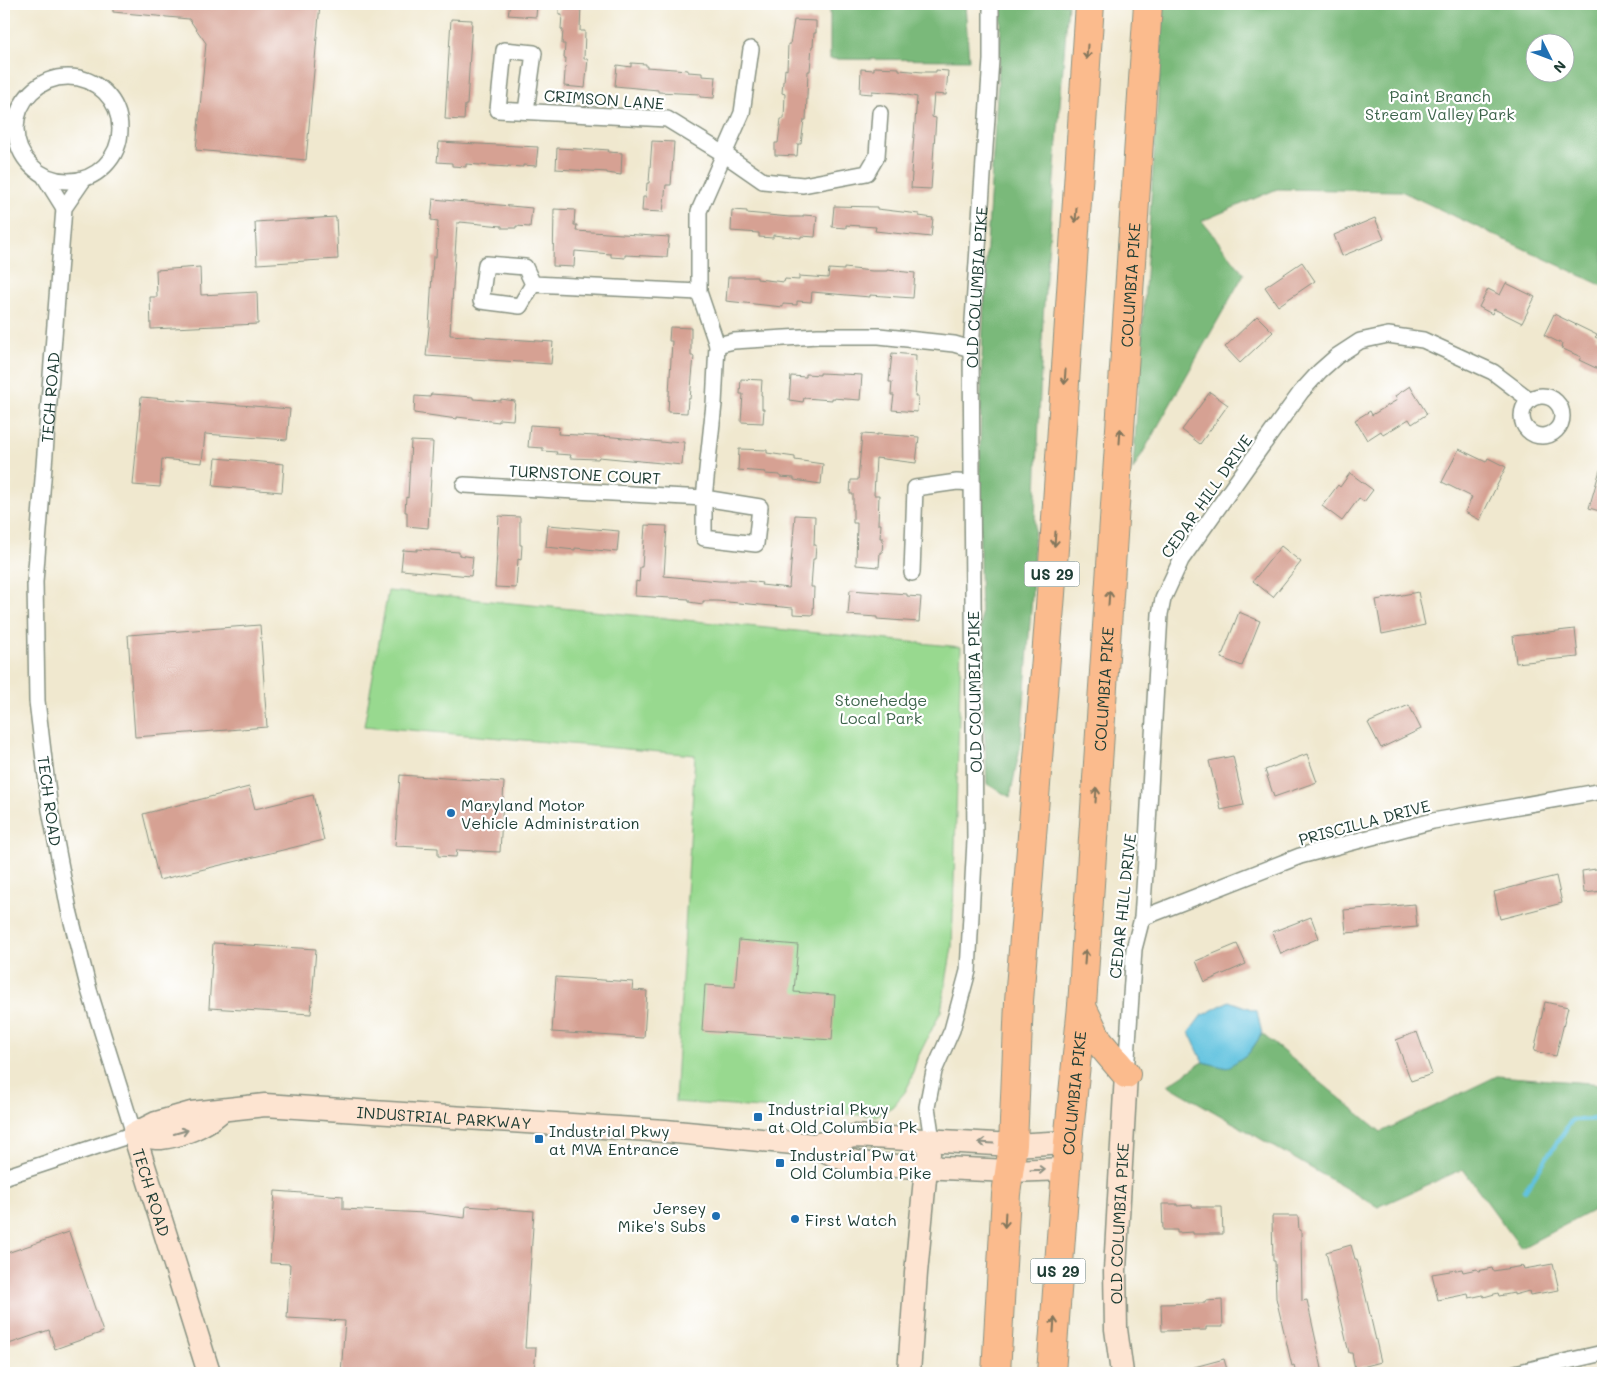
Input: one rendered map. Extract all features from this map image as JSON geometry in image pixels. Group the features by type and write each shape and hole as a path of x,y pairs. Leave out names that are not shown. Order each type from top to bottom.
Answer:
{"highway":[{"name":"US 29","path":"996,1373 1006,1194 1013,1145 1019,1001 1051,594 1090,4"},
{"name":"COLUMBIA PIKE","path":"1051,1373 1068,1142 1082,1006 1148,4"},
{"path":"1082,1006 1099,1042 1126,1074"}],"street":[{"name":"OLD COLUMBIA PIKE","path":"909,1373 926,1168 932,1140 927,1107 934,1071 952,1030 968,971 975,841 971,349 991,60 991,4"},
{"path":"751,49 742,113 699,211 698,292 717,344 734,340 818,336 879,336 954,344 971,349"},
{"path":"61,77 76,77 88,80 101,88 115,105 120,118 120,136 113,157 98,172 84,180 69,182 44,176 35,170 23,156 16,132 16,121 22,104 35,89 49,80 61,77"},
{"name":"CRIMSON LANE","path":"526,112 667,119 724,154 763,181 803,185 867,173 877,156 880,113"},
{"path":"44,176 64,208 84,180"},
{"name":"TECH ROAD","path":"64,208 35,582 37,701 50,810 69,910 89,990 209,1373"},
{"path":"533,284 698,292"},
{"name":"CEDAR HILL DRIVE","path":"1126,1074 1134,949 1142,918 1160,614 1163,599 1175,570 1190,545 1301,392 1336,356 1360,341 1388,334 1422,340 1493,372 1530,400"},
{"name":"TURNSTONE COURT","path":"464,485 704,498 714,404 717,344"},
{"path":"912,573 915,488 957,482 971,483"},
{"name":"PRISCILLA DRIVE","path":"1142,918 1300,856 1433,821 1603,791"},
{"name":"OLD COLUMBIA PIKE","path":"1122,1373 1116,1329 1114,1270 1126,1074"},
{"name":"INDUSTRIAL PARKWAY","path":"4,1176 134,1134 160,1138 187,1131 209,1122 223,1110 265,1105 664,1132 814,1145 854,1136 1013,1145 1068,1142"},
{"name":"INDUSTRIAL PARKWAY","path":"814,1145 840,1158 859,1164 1009,1171 1066,1169"},
{"path":"1515,1373 1603,1353"}],"green space":[{"path":"830,4 965,4 969,60 830,59"},
{"path":"1002,4 1068,4 1043,317 1032,595 1021,743 1010,797 987,784 982,665 980,545 980,425 984,306"},
{"name":"Paint Branch Stream Valley Park","path":"1164,4 1603,4 1603,286 1401,191 1277,189 1202,221 1244,274 1133,470"},
{"name":"Stonehedge Local Park","path":"388,591 961,647 952,947 941,1011 917,1059 905,1092 892,1107 875,1116 675,1102 695,755 364,726"},
{"path":"1262,1034 1381,1132 1497,1076 1603,1084 1603,1205 1521,1248 1463,1169 1378,1207 1168,1085 1203,1062 1227,1067 1249,1053"}],"water":[{"path":"1229,1001 1257,1011 1262,1034 1249,1053 1227,1068 1203,1062 1189,1032 1201,1016"}],"building":[{"path":"113,4 320,4 306,160 196,150 206,43 189,19 113,12"},
{"path":"510,4 537,4 536,17 508,15"},
{"path":"559,4 581,4 580,31 585,31 584,59 588,59 585,88 564,86 566,58 564,58 565,44 562,44 562,15 559,15"},
{"path":"451,19 472,20 467,105 465,105 464,120 445,119"},
{"path":"794,20 816,21 810,71 808,71 806,120 804,120 801,144 798,144 797,156 775,155 775,143 778,143 781,119 784,119 785,94 782,93 783,81 785,69 787,70 788,44 790,44"},
{"path":"631,63 646,64 646,67 688,70 688,72 702,73 702,76 716,77 714,98 700,97 700,94 658,92 658,90 615,86 617,65 631,67"},
{"path":"874,67 899,68 899,70 923,72 948,71 946,95 934,94 932,117 936,118 931,189 911,188 917,97 872,91 872,94 860,93 861,69 874,70"},
{"path":"652,141 674,142 671,185 666,185 663,212 642,211 643,197 646,197 647,183 649,183"},
{"path":"439,142 538,147 536,166 508,167 466,164 466,167 452,166 452,163 437,162"},
{"path":"557,148 609,150 608,152 622,153 621,175 607,172 556,169"},
{"path":"433,199 532,208 530,227 502,228 502,226 457,223 450,335 553,342 551,364 426,356 433,257 436,257 438,221 431,220"},
{"path":"834,206 877,207 877,209 919,214 919,216 933,218 931,237 875,231 876,227 846,225 846,228 832,227"},
{"path":"554,209 575,210 574,225 577,225 576,231 669,237 667,257 625,255 625,258 611,257 611,254 575,251 574,267 553,266"},
{"path":"732,210 789,217 817,216 815,237 801,236 801,238 773,235 773,238 759,237 759,233 731,231"},
{"path":"336,217 338,259 257,264 255,222"},
{"path":"1375,218 1384,239 1342,256 1334,235"},
{"path":"1302,262 1315,281 1278,306 1265,287"},
{"path":"200,267 201,295 257,292 258,324 151,329 150,297 157,297 156,270"},
{"path":"844,268 915,273 913,298 870,295 870,297 812,292 811,302 797,301 797,305 783,304 783,307 726,301 728,277 757,277 757,279 784,282 785,279 799,280 799,276 828,278 829,269 844,270"},
{"path":"1506,283 1535,297 1522,323 1494,309 1492,314 1479,307 1488,289 1500,295"},
{"path":"1554,314 1597,335 1595,337 1603,341 1603,359 1598,369 1579,360 1581,357 1561,348 1562,344 1544,335"},
{"path":"1257,316 1273,332 1240,363 1225,347"},
{"path":"670,327 691,328 691,356 694,356 687,413 668,412 672,341 669,341"},
{"path":"892,353 916,355 915,397 918,397 917,412 892,410 894,395 891,395 892,382 889,382"},
{"path":"820,373 862,375 860,400 804,398 803,402 789,400 791,376 806,377 806,374 820,375"},
{"path":"741,379 762,380 763,423 741,422 743,394 740,394"},
{"path":"1410,386 1427,414 1412,424 1409,419 1383,435 1381,431 1367,440 1355,420 1370,411 1372,415 1397,400 1395,396"},
{"path":"1210,392 1228,405 1200,444 1182,430"},
{"path":"431,394 515,401 513,420 499,419 499,422 414,413 415,396 430,397"},
{"path":"141,397 290,409 287,440 205,434 202,463 162,459 160,487 133,485"},
{"path":"530,425 559,427 558,434 670,443 670,441 684,442 682,465 599,457 598,459 570,458 571,455 543,451 543,448 528,447"},
{"path":"862,434 919,437 916,463 876,458 874,495 879,495 878,524 881,524 880,538 883,538 879,567 856,565 857,523 853,523 853,494 850,494 851,480 858,480"},
{"path":"411,441 433,442 428,528 407,526 407,512 405,512 406,497 408,498"},
{"path":"739,449 767,450 767,453 795,457 795,460 823,464 821,484 780,477 780,475 765,474 766,472 738,470"},
{"path":"1459,449 1486,462 1488,458 1506,467 1480,520 1465,512 1472,497 1442,482"},
{"path":"216,458 284,464 282,492 213,486"},
{"path":"1600,470 1603,471 1603,512 1589,508"},
{"path":"1350,473 1373,490 1364,502 1359,498 1342,521 1322,506"},
{"path":"795,515 815,516 814,545 816,545 811,587 814,587 813,615 793,614 793,608 717,601 703,601 703,604 689,602 689,599 635,596 636,581 639,582 640,567 642,567 645,525 667,526 664,576 719,581 748,581 762,583 761,585 789,588"},
{"path":"499,516 520,517 520,545 522,545 521,560 518,559 516,588 495,587"},
{"path":"548,525 619,531 617,552 546,547"},
{"path":"1281,546 1301,562 1273,597 1253,581"},
{"path":"417,549 459,552 459,555 473,557 471,576 401,570 403,550 417,551"},
{"path":"850,590 907,594 907,596 921,597 919,622 848,615"},
{"path":"1418,592 1425,625 1382,634 1376,600"},
{"path":"1239,612 1260,621 1242,666 1221,658"},
{"path":"260,625 267,727 135,737 128,635"},
{"path":"1575,629 1578,657 1516,663 1513,636"},
{"path":"1409,705 1421,729 1381,748 1368,723"},
{"path":"1307,754 1317,782 1274,797 1265,770"},
{"path":"1233,756 1244,805 1221,810 1209,761"},
{"path":"400,775 504,782 500,852 457,850 456,857 438,856 438,848 395,846"},
{"path":"249,787 255,809 313,795 324,840 159,880 143,814"},
{"path":"1603,868 1603,891 1584,893 1582,871"},
{"path":"1556,876 1562,903 1500,919 1494,892"},
{"path":"1415,904 1417,927 1346,933 1344,910"},
{"path":"1311,917 1319,938 1281,954 1272,932"},
{"path":"739,940 798,945 794,992 835,995 832,1040 702,1031 705,985 735,987"},
{"path":"213,943 316,949 311,1014 209,1008"},
{"path":"1237,944 1246,964 1205,982 1196,961"},
{"path":"556,977 633,982 632,990 647,991 644,1038 552,1032"},
{"path":"1545,1002 1568,1007 1556,1056 1534,1051"},
{"path":"1417,1032 1432,1074 1411,1081 1396,1040"},
{"path":"275,1191 343,1196 343,1209 425,1213 465,1218 466,1206 534,1211 525,1348 536,1348 534,1373 341,1373 345,1321 287,1318 290,1264 270,1263"},
{"path":"1162,1204 1222,1207 1223,1234 1177,1233 1177,1230 1163,1230"},
{"path":"1272,1216 1298,1216 1299,1230 1301,1230 1302,1301 1307,1300 1323,1373 1296,1373 1294,1365 1292,1366 1276,1298"},
{"path":"69,1232 103,1332 55,1349 49,1330 6,1345 4,1339 4,1254"},
{"path":"1351,1245 1355,1259 1357,1259 1381,1362 1355,1369 1352,1353 1349,1353 1326,1252"},
{"path":"1553,1264 1559,1290 1530,1295 1529,1291 1514,1295 1514,1293 1499,1296 1498,1293 1484,1297 1483,1295 1469,1298 1468,1294 1438,1300 1432,1274 1462,1269 1463,1272 1492,1268 1493,1271 1523,1266 1524,1269"},
{"path":"1222,1300 1223,1327 1206,1327 1206,1330 1162,1331 1161,1304 1205,1303 1205,1301"},
{"path":"1224,1359 1228,1373 1187,1373 1187,1369"}],"waterway":[{"path":"1525,1190 1572,1120 1603,1119"}],"place":[{"name":"Maryland Motor Vehicle Administration","path":"451,813"},
{"name":"Industrial Pkwy at Old Columbia Pk","path":"758,1117"},
{"name":"Industrial Pkwy at MVA Entrance","path":"539,1139"},
{"name":"Industrial Pw at Old Columbia Pike","path":"780,1163"},
{"name":"Jersey Mike's Subs","path":"716,1216"},
{"name":"First Watch","path":"795,1219"}]}
